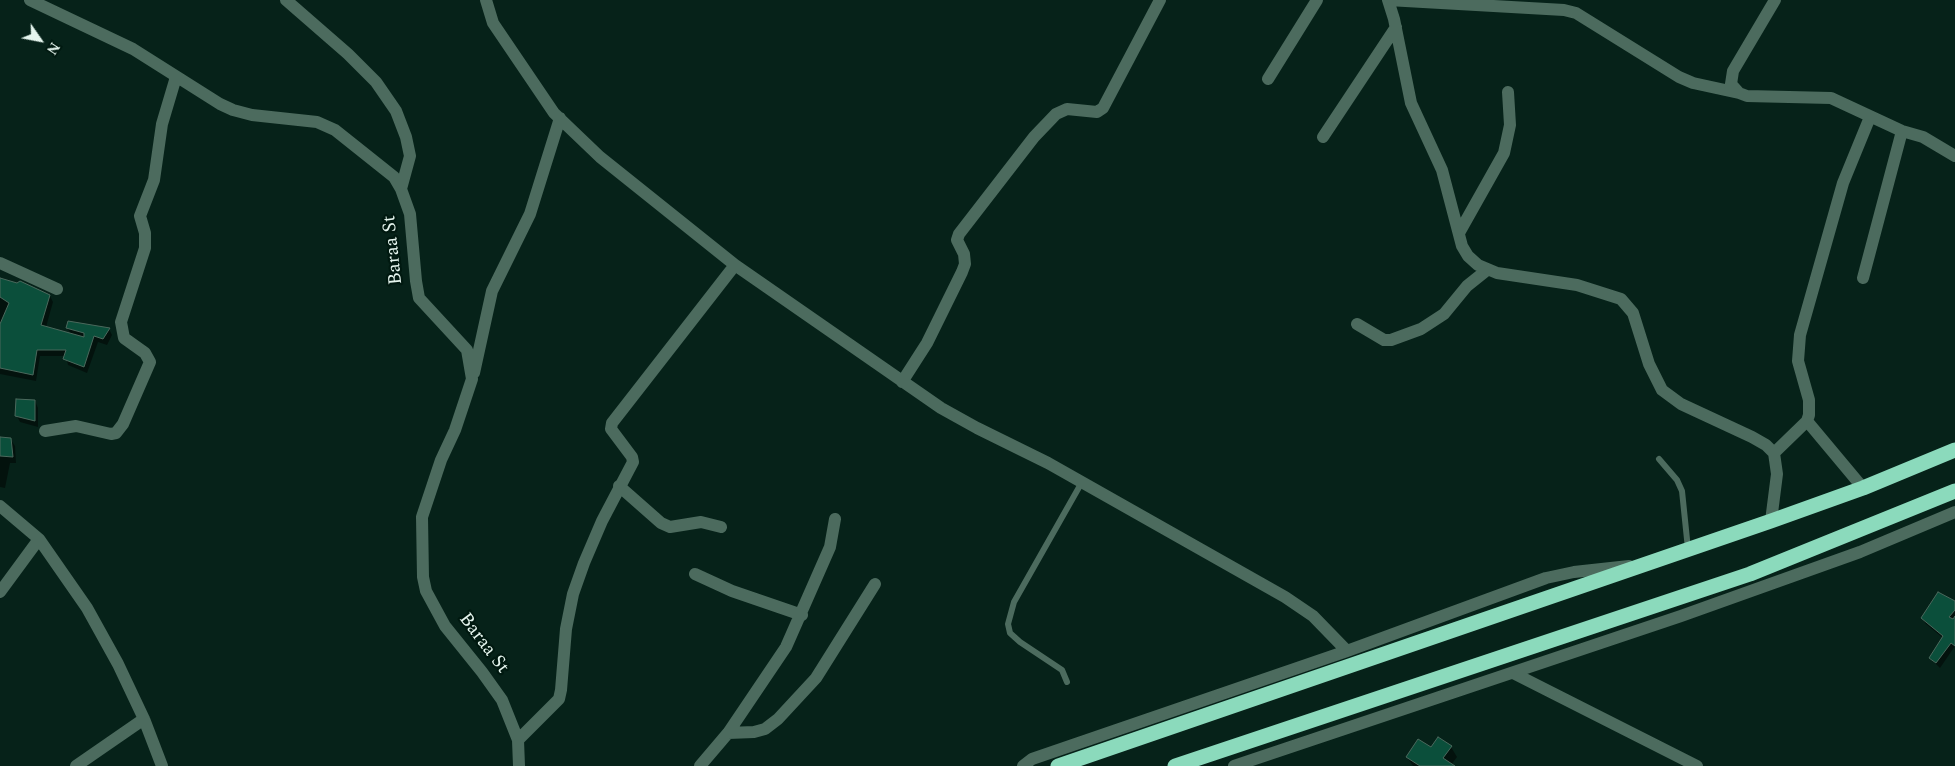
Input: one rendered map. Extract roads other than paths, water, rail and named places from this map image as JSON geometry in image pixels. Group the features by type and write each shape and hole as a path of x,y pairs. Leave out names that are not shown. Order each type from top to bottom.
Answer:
{"highway":[{"path":"1058,766 1771,521 1862,488 1955,450"},
{"path":"1175,766 1750,574 1955,491"}],"street":[{"name":"Baraa St","path":"30,0 120,42 233,110 252,115 317,122 335,130 394,178 401,189 410,214 416,281 420,298 467,350 472,379 455,430 440,460 422,517 423,577 426,592 445,626 502,700 518,740 519,766"},
{"path":"286,0 348,54 376,82 396,111 406,137 410,156 401,189"},
{"path":"486,0 493,23 560,118 600,157 735,265 902,382 977,428 1082,482 1285,597 1313,616 1347,651"},
{"path":"902,382 926,343 962,272 965,264 964,254 957,240 959,234 1034,137 1056,114 1067,109 1097,112 1102,108 1160,0"},
{"path":"1268,79 1316,0"},
{"path":"1771,521 1777,474 1774,453 1766,445 1752,437 1682,404 1662,390 1649,364 1633,313 1621,299 1611,294 1577,285 1488,270 1468,256 1459,233 1442,170 1411,103 1396,27 1388,0 1546,8 1576,13 1679,78 1747,96 1831,98 1902,131 1923,137 1955,156"},
{"path":"1576,0 1576,13"},
{"path":"1739,93 1731,84 1733,71 1775,0"},
{"path":"1323,137 1396,27"},
{"path":"45,431 76,426 111,434 116,433 123,424 150,362 145,353 124,338 121,322 144,248 145,233 140,216 154,180 162,124 176,77"},
{"path":"1459,233 1504,153 1510,124 1508,92"},
{"path":"1774,453 1807,421 1811,407 1799,368 1800,335 1842,183 1870,117"},
{"path":"472,379 492,291 530,214 560,118"},
{"path":"1863,278 1902,131"},
{"path":"0,263 57,289"},
{"path":"518,740 558,699 561,690 566,629 573,594 584,562 632,462 632,457 611,429 612,423 735,265"},
{"path":"1357,324 1384,340 1391,340 1421,329 1444,314 1467,286 1488,270"},
{"path":"1807,421 1862,488"},
{"path":"619,486 661,523 670,527 701,522 721,527"},
{"path":"0,506 39,539 87,608 118,664 144,718 162,766"},
{"path":"1234,766 1253,763 1682,616 1834,562 1955,512"},
{"path":"700,766 728,733 786,647 830,547 835,519"},
{"path":"0,592 39,539"},
{"path":"1022,766 1032,760 1347,651 1546,578 1574,572 1639,566"},
{"path":"694,574 732,591 802,614"},
{"path":"728,733 754,732 765,729 778,720 821,671 875,584"},
{"path":"1513,673 1697,766"},
{"path":"76,766 144,718"}],"lane":[{"path":"1658,459 1677,480 1682,491 1688,549"},
{"path":"1067,682 1062,670 1020,642 1010,633 1008,624 1014,602 1082,482"}]}
